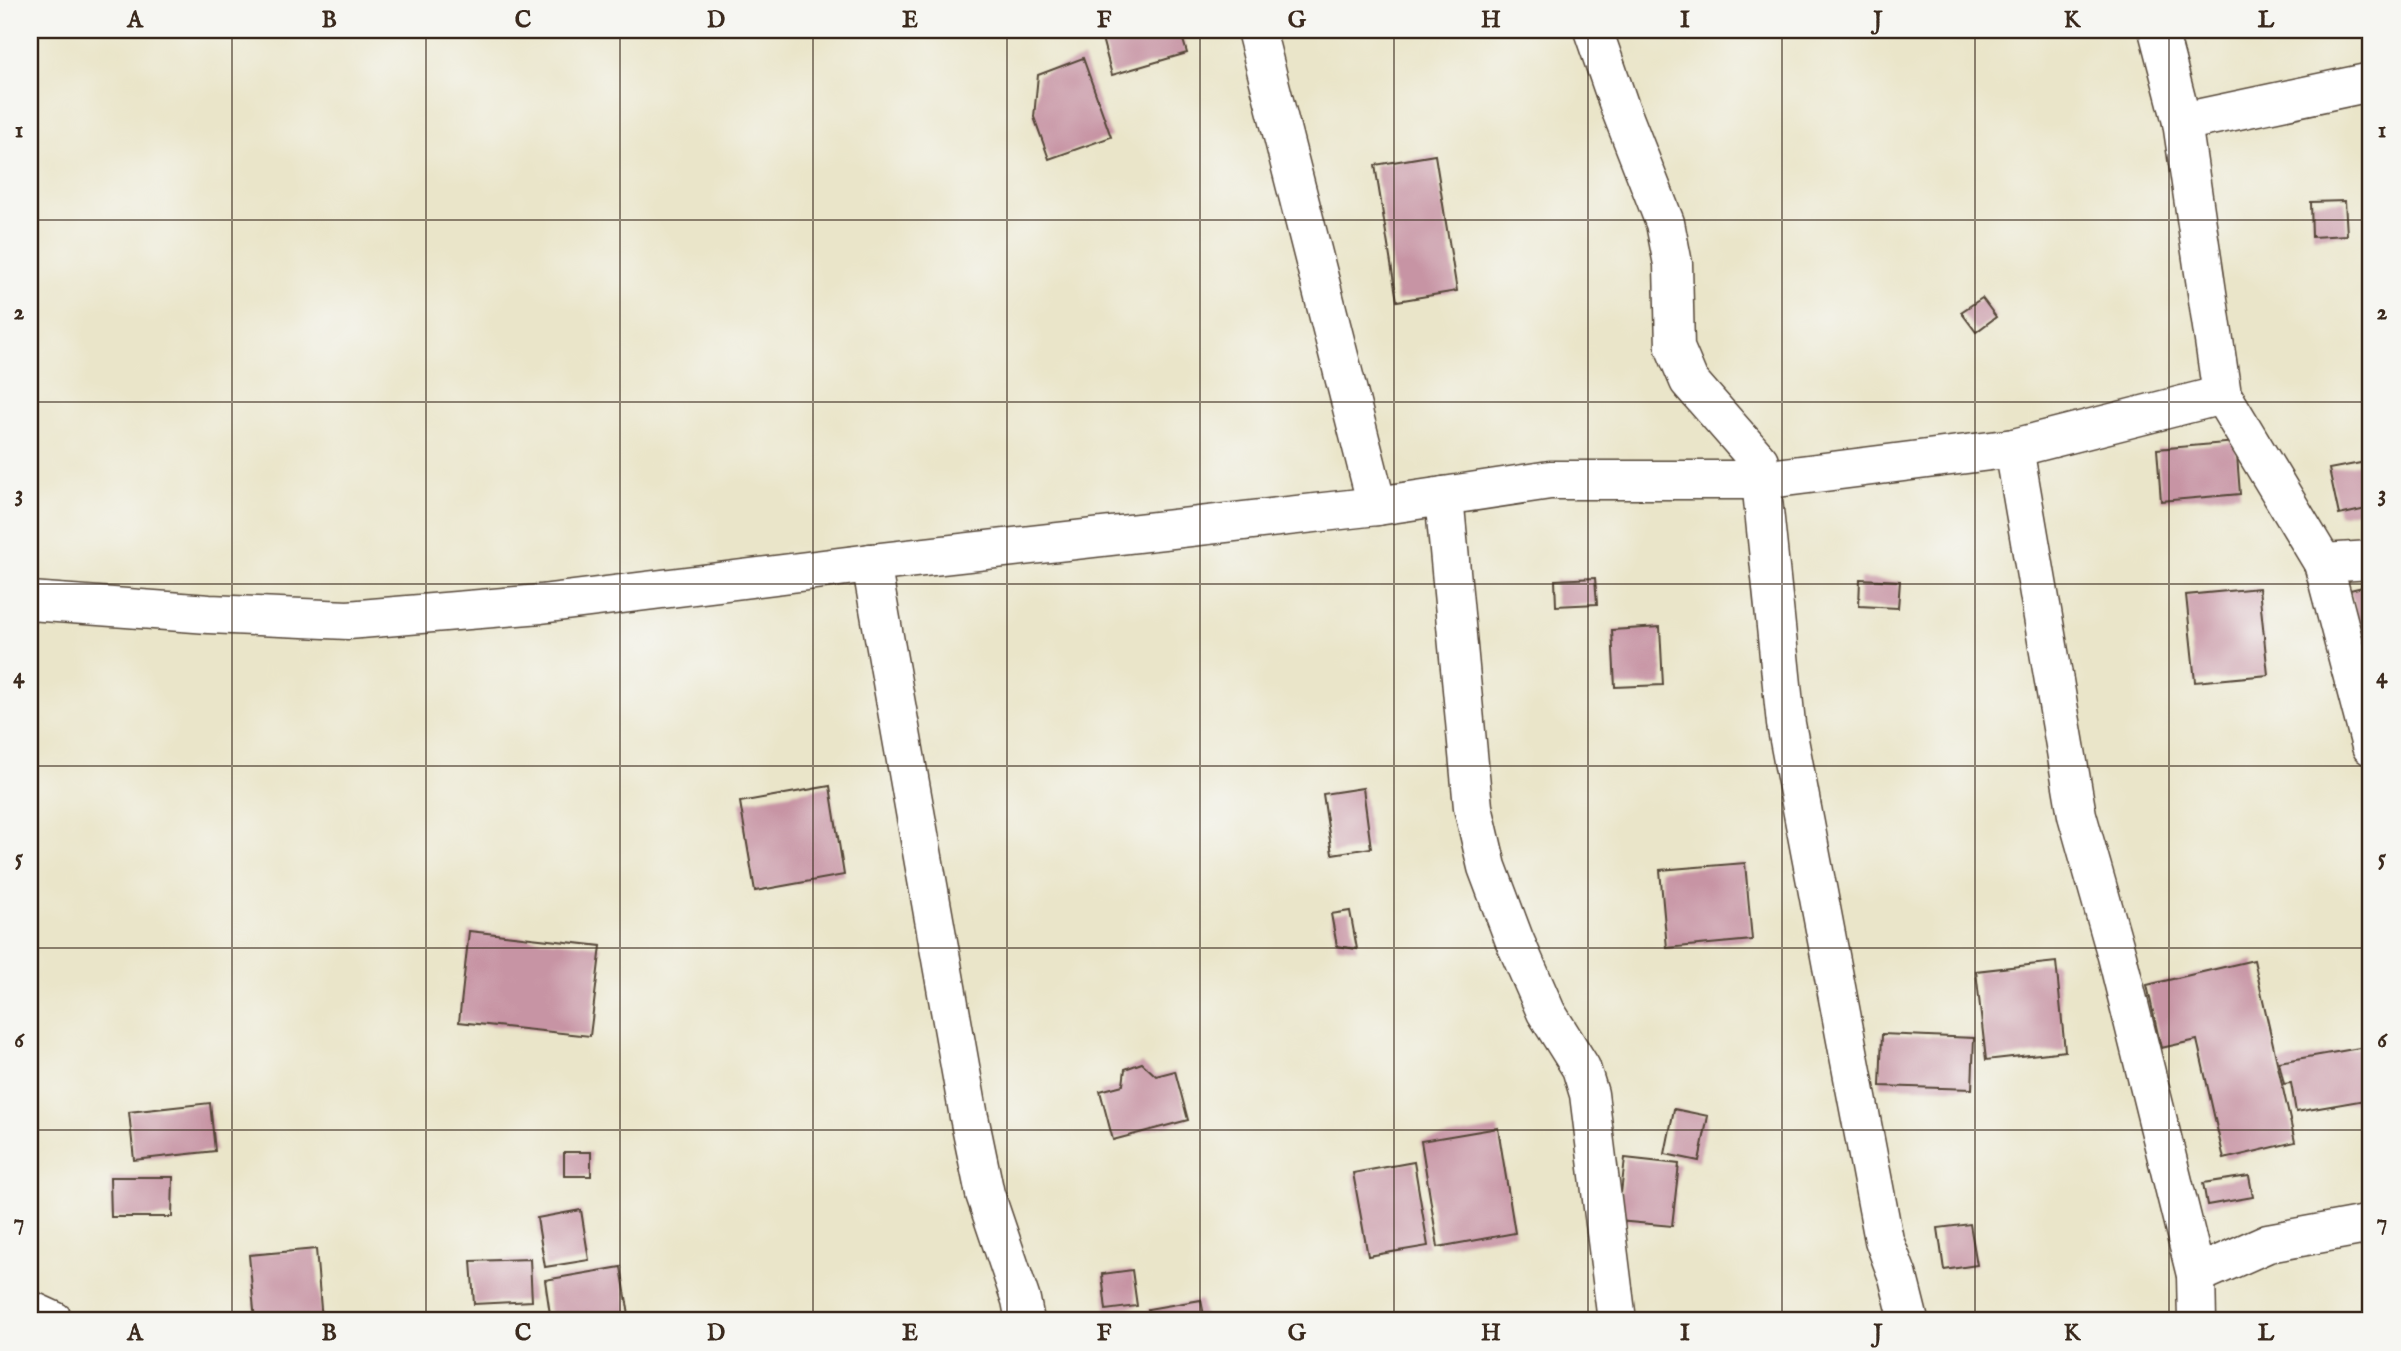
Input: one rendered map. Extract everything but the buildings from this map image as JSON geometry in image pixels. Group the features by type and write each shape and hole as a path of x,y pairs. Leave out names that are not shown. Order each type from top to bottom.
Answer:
{"street":[{"path":"1256,30 1377,506"},
{"path":"1593,30 1665,223 1673,264 1675,348 1689,381 1759,461 1786,724 1884,1240 1898,1277 1909,1321"},
{"path":"2158,30 2182,122 2222,395 2323,563 2371,746"},
{"path":"2182,122 2371,82"},
{"path":"30,601 209,614 348,620 541,604 871,563 1377,506 1550,480 1761,480 2014,448 2222,395"},
{"path":"2014,448 2077,815 2117,956 2196,1275 2197,1321"},
{"path":"1444,496 1473,807 1487,867 1514,939 1546,1012 1581,1068 1589,1094 1617,1321"},
{"path":"2323,563 2371,560"},
{"path":"871,563 985,1195 1021,1300 1025,1321"},
{"path":"2196,1275 2268,1243 2371,1224"},
{"path":"30,1310 54,1321"}]}
